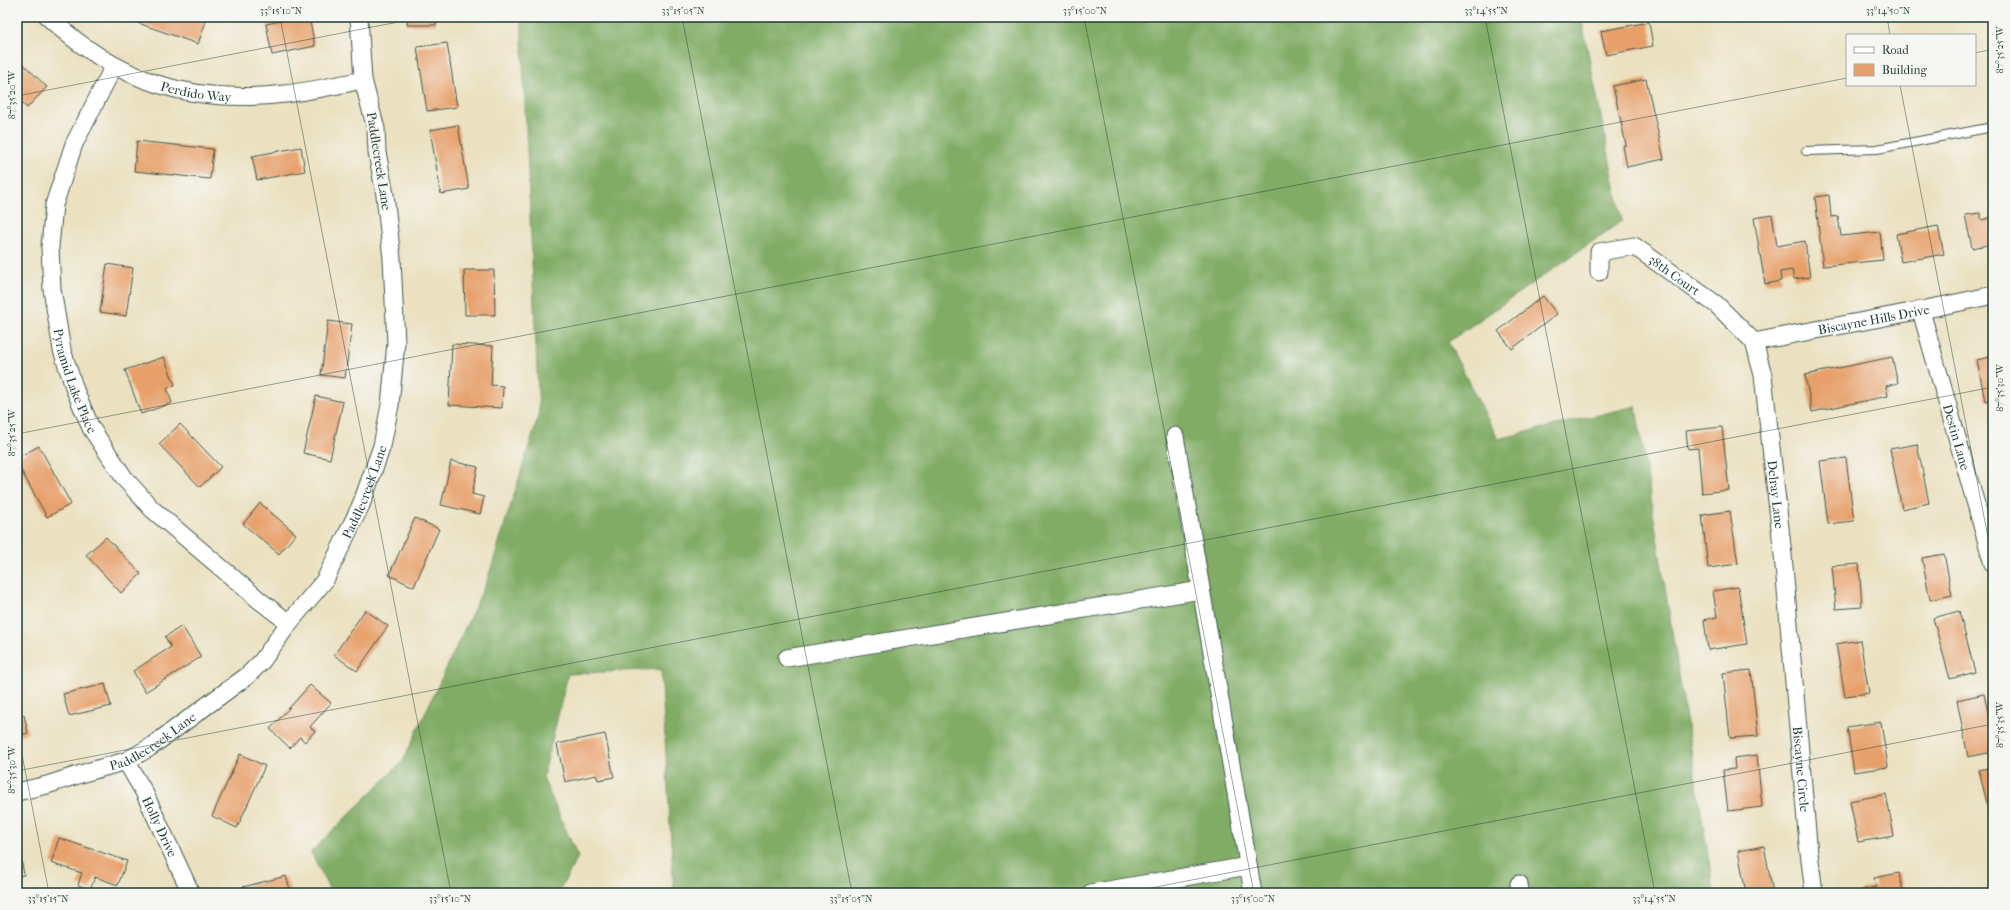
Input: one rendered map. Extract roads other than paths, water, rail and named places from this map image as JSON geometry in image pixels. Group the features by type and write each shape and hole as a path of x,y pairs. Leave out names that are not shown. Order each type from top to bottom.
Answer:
{"street":[{"name":"Perdido Way","path":"48,17 66,34 114,66 147,81 166,87 206,95 285,94 363,80"},
{"name":"Paddlecreek Lane","path":"17,792 47,785 126,761 149,748 247,676 262,661 289,623 325,580 338,555 369,485 382,446 390,405 396,343 392,259 385,195 377,152 376,129 363,80 360,17"},
{"name":"Pyramid Lake Place","path":"114,66 74,144 54,205 50,247 52,289 62,350 74,390 91,428 125,479 152,509 259,600 289,623"},
{"name":"38th Court","path":"1599,272 1599,252 1634,246 1717,305 1754,342"},
{"name":"Biscayne Hills Drive","path":"1754,342 1857,321 1921,311 1993,295"},
{"name":"Destin Lane","path":"1921,311 1993,564"},
{"name":"Delray Lane","path":"1754,342 1763,375 1783,555 1791,648"},
{"path":"1175,436 1253,893"},
{"path":"787,658 1201,590"},
{"name":"Biscayne Circle","path":"1791,648 1814,892"},
{"name":"Holly Drive","path":"126,761 144,792 191,893"},
{"path":"1092,893 1248,866"}],"lane":[{"path":"1806,151 1877,149 1993,127"}]}
